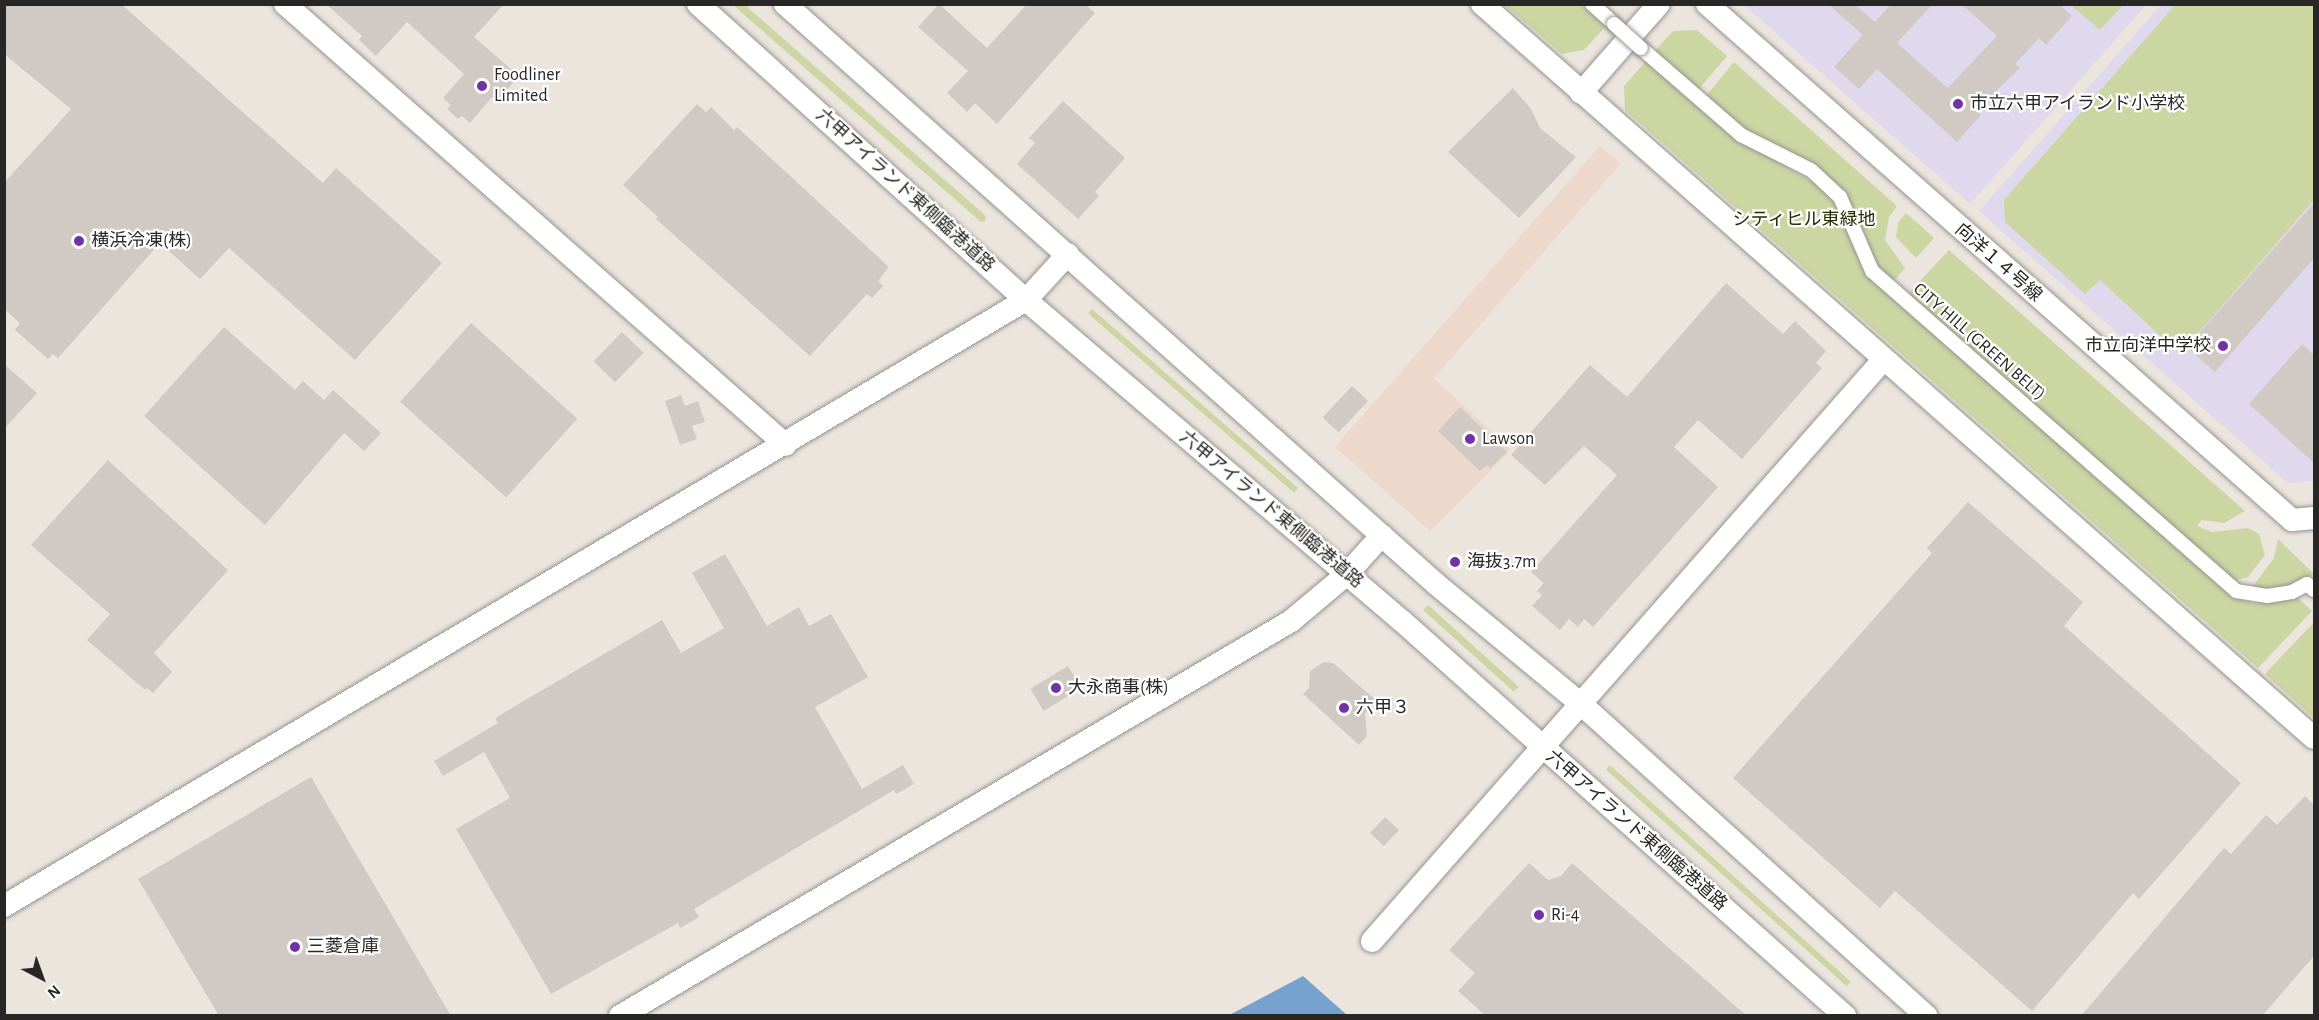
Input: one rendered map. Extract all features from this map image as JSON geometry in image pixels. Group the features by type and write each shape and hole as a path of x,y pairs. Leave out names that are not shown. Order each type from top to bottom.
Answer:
{"street":[{"path":"285,4 786,445"},
{"name":"六甲アイランド東側臨港道路","path":"698,4 1026,300 1347,574 1845,1016"},
{"path":"785,4 1382,535 1580,703 1914,1011"},
{"path":"1482,4 1882,361 2314,738"},
{"name":"CITY HILL (GREEN BELT)","path":"1592,4 1742,135 1811,170 1840,196 1872,271 2236,591 2267,596 2292,592 2307,584 2314,590"},
{"path":"1581,93 1659,4"},
{"name":"向洋１４号線","path":"1707,4 2292,520 2314,518"},
{"path":"4,906 786,445 1026,300 1068,254"},
{"path":"1372,941 1882,361"},
{"path":"620,1016 1291,621 1347,574 1382,535"}],"shaded area":[{"name":"市立六甲アイランド小学校","path":"1744,5 2146,5 1970,204"},
{"name":"市立向洋中学校","path":"2161,5 2314,5 2314,481 2288,483 1979,211"},
{"path":"1600,146 1621,163 1434,378 1511,450 1430,531 1335,447"}],"green space":[{"name":"市立向洋中学校","path":"2176,4 2314,5 2314,200 2180,354 2100,280 2085,294 2005,222 2004,200"},
{"path":"733,5 745,5 986,216 985,221 981,222"},
{"path":"1505,5 1581,5 1607,25 1584,50 1562,54"},
{"path":"2071,5 2123,5 2100,30"},
{"path":"1697,30 1727,56 1699,89 1655,51 1673,31"},
{"name":"シティヒル東緑地","path":"1646,61 1744,143 1820,186 1837,203 1858,252 2233,597 2253,603 2297,597 2312,611 2258,668 1625,110 1624,86"},
{"path":"1734,62 1897,206 1889,217 1885,240 1905,268 1893,282 1876,263 1854,208 1838,186 1748,131 1706,96"},
{"path":"1906,213 1934,238 1916,258 1896,237 1898,223"},
{"path":"1949,250 2245,511 2224,523 2202,520 2197,526 2212,532 2248,528 2259,534 2265,555 2248,577 2233,581 1907,295"},
{"path":"1092,309 1298,488 1294,493 1088,314"},
{"path":"2278,539 2314,574 2285,588 2259,591 2254,585 2274,558"},
{"path":"1428,605 1519,687 1514,692 1423,610"},
{"path":"2314,622 2314,718 2265,674"},
{"path":"1610,765 1851,982 1847,986 1606,769"}],"water":[{"path":"1303,976 1347,1015 1229,1015 1235,1012"}],"building":[{"path":"4,4 121,4 323,183 336,168 442,263 355,360 229,248 200,279 160,243 58,358 53,354 48,359 15,330 20,323 4,309 4,183 71,109 4,54"},
{"path":"326,4 504,4 474,37 519,76 497,101 492,97 470,123 462,116 458,119 447,109 451,105 443,98 464,74 407,22 376,56 359,40 362,36"},
{"path":"939,4 987,48 1027,4 1085,4 1095,13 997,124 975,103 967,112 947,93 968,71 918,27"},
{"path":"1828,4 1854,4 1875,22 1891,4 1933,4 1897,43 1948,88 1997,36 1961,4 2059,4 2072,16 2046,45 2039,38 2015,64 2020,68 1976,110 1981,115 1957,142 1877,69 1859,89 1834,67 1863,35"},
{"path":"1513,88 1531,109 1540,128 1576,157 1519,218 1448,152"},
{"path":"1063,101 1125,158 1095,192 1099,196 1078,219 1017,164 1035,143 1029,138"},
{"path":"697,104 706,112 711,107 734,130 737,127 889,267 878,281 883,286 872,298 867,294 810,356 656,219 658,217 623,185"},
{"path":"2314,203 2314,258 2215,372 2187,347"},
{"path":"1726,283 1783,334 1795,321 1826,351 1816,363 1822,368 1742,459 1698,420 1674,447 1718,487 1593,627 1584,619 1578,627 1569,619 1560,630 1532,606 1542,595 1537,591 1544,583 1531,572 1617,475 1584,446 1545,485 1511,455 1590,365 1627,397"},
{"path":"471,323 577,419 506,497 400,402"},
{"path":"224,327 295,390 303,381 324,400 333,390 381,433 364,451 344,433 265,525 144,416"},
{"path":"622,332 644,353 615,382 594,361"},
{"path":"2302,344 2314,355 2314,463 2249,404"},
{"path":"4,364 37,393 4,429"},
{"path":"1352,386 1368,401 1339,432 1323,417"},
{"path":"681,395 685,406 698,401 705,422 692,426 697,439 680,445 665,401"},
{"name":"Lawson","path":"1460,407 1507,452 1490,468 1487,465 1480,471 1438,431"},
{"path":"108,460 228,570 154,653 172,672 153,693 147,688 145,690 87,640 110,614 31,545"},
{"path":"1968,502 2083,602 2064,626 2241,783 2139,899 2133,893 2032,1011 1895,891 1880,908 1733,778 1932,553 1927,548"},
{"path":"725,554 767,626 799,607 809,626 831,614 868,677 815,707 862,789 903,765 914,784 896,794 894,790 694,909 699,917 680,928 678,923 551,994 456,829 510,798 484,752 443,776 434,761 498,723 495,718 662,620 681,653 724,628 692,573"},
{"name":"六甲３","path":"1324,662 1333,663 1377,701 1365,714 1367,736 1359,745 1303,694 1309,688 1310,671"},
{"name":"大永商事(株)","path":"1068,666 1081,688 1044,711 1030,689"},
{"name":"三菱倉庫","path":"311,777 451,1016 219,1016 138,879"},
{"path":"2305,796 2314,805 2314,956 2262,1016 2081,1016 2224,848 2231,854 2266,815 2277,825"},
{"path":"1385,817 1399,830 1384,846 1370,833"},
{"name":"Ri-4","path":"1529,863 1548,880 1561,876 1572,863 1747,1016 1486,1016 1458,991 1475,973 1449,950"}],"place":[{"name":"Foodliner Limited","path":"482,86"},
{"name":"市立六甲アイランド小学校","path":"1958,104"},
{"name":"横浜冷凍(株)","path":"79,241"},
{"name":"市立向洋中学校","path":"2223,346"},
{"name":"Lawson","path":"1470,439"},
{"name":"海抜3.7m","path":"1455,562"},
{"name":"大永商事(株)","path":"1056,688"},
{"name":"六甲３","path":"1344,708"},
{"name":"Ri-4","path":"1539,915"},
{"name":"三菱倉庫","path":"295,947"}]}
